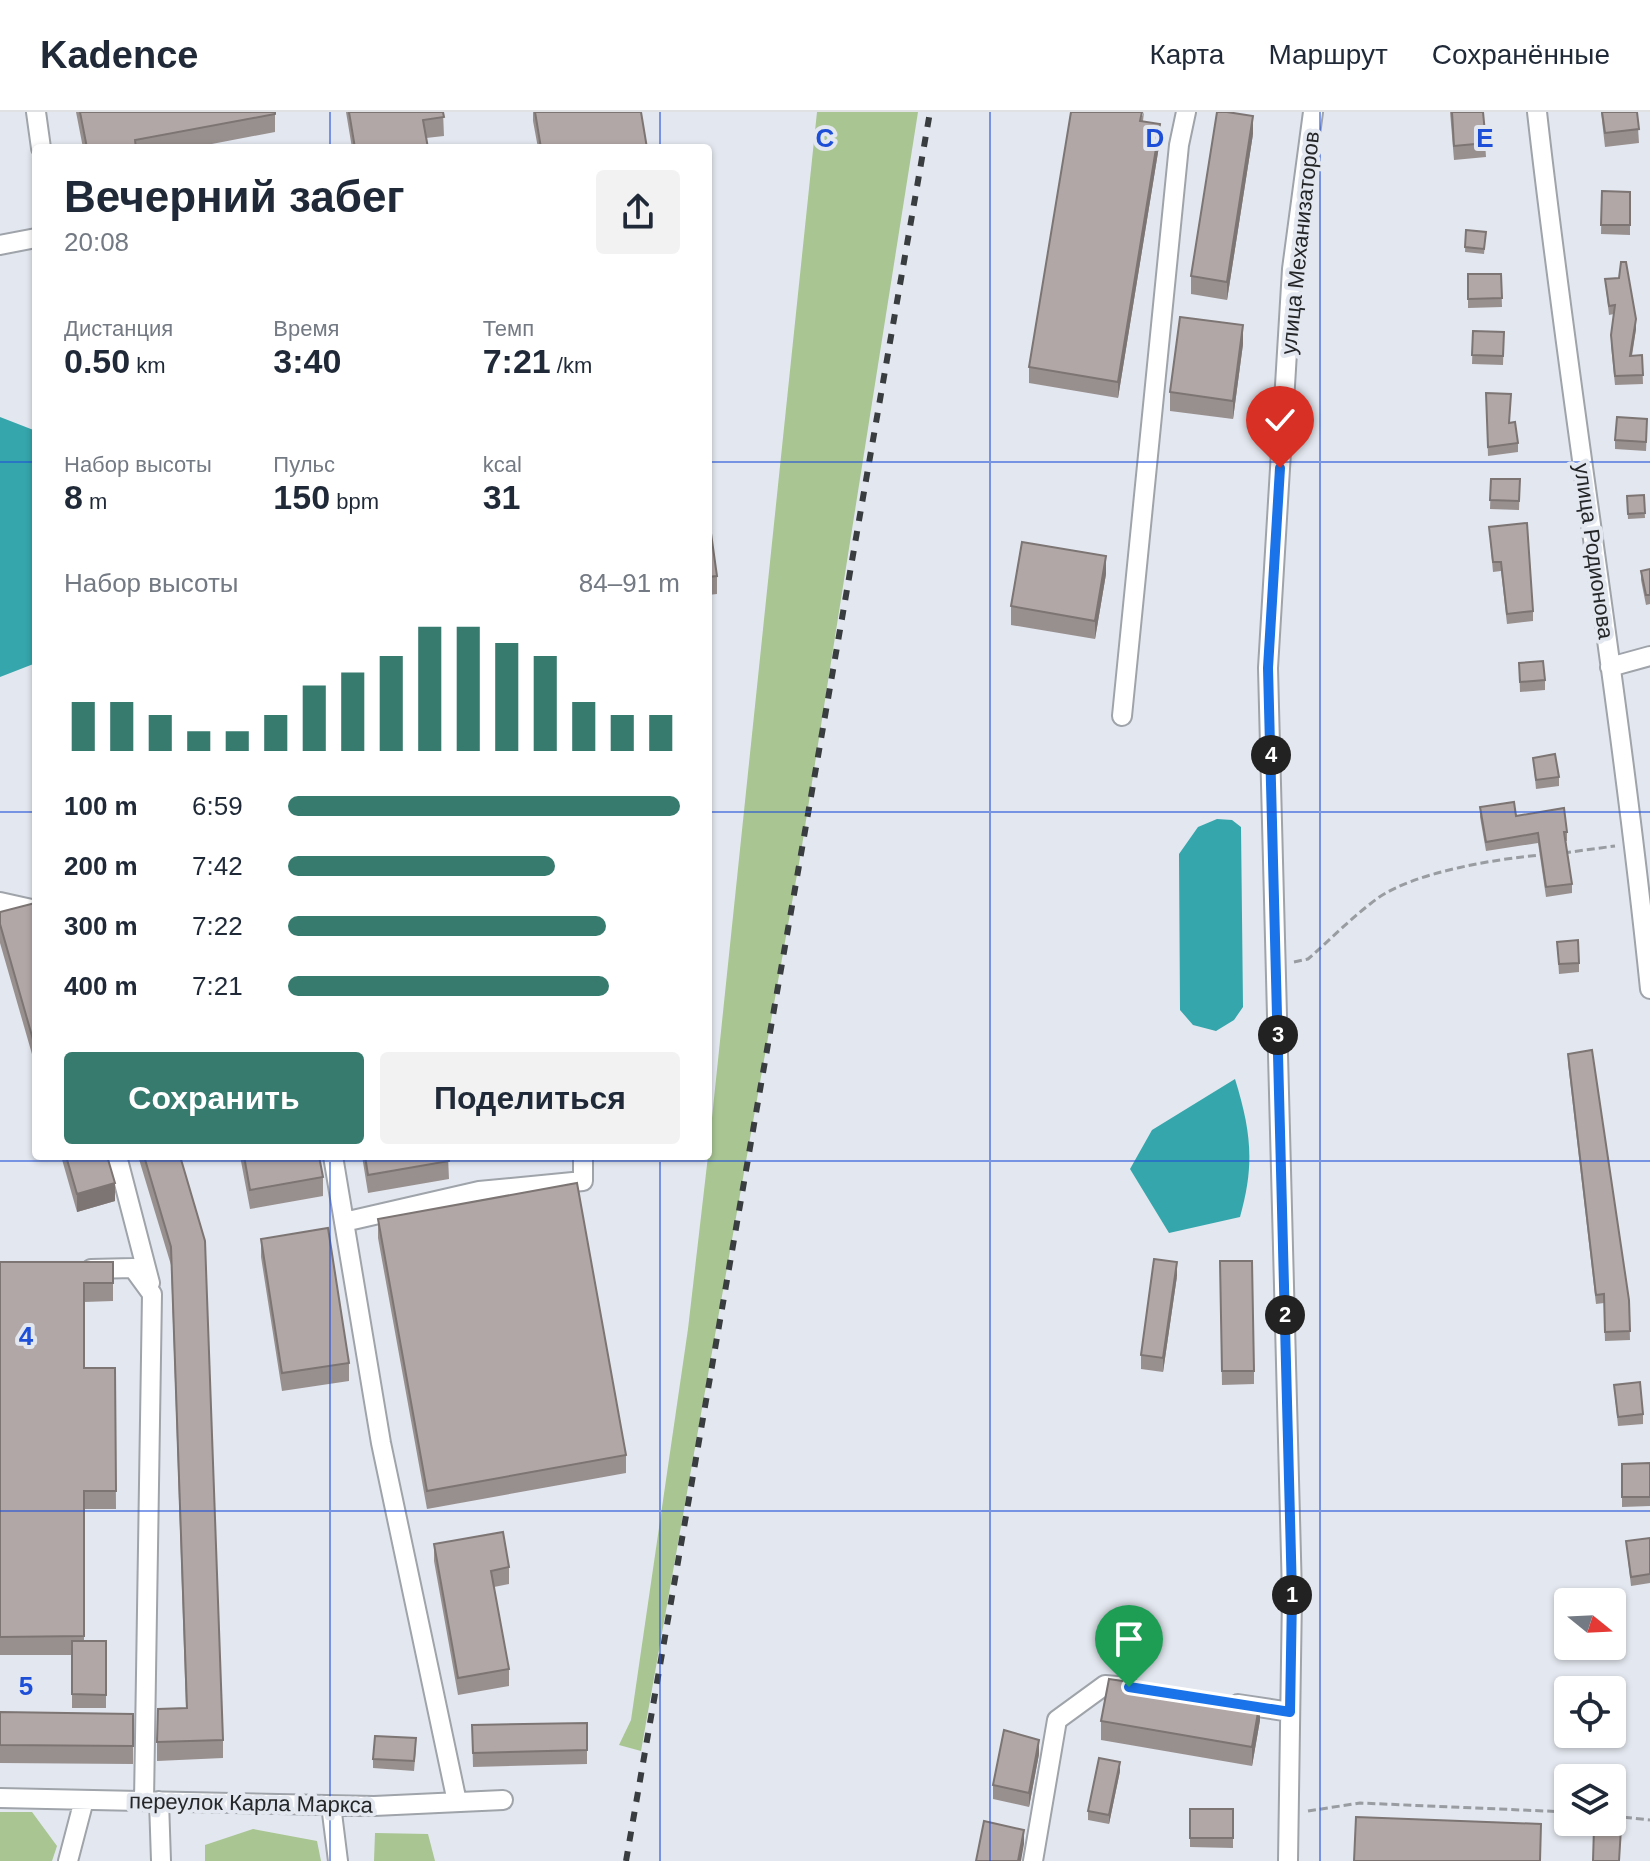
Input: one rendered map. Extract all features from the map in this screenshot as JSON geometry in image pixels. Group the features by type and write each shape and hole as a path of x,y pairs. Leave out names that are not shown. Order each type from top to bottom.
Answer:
{"street":[{"path":"36,112 40,144"},
{"path":"1122,716 1179,145 1186,112"},
{"name":"улица Механизаторов","path":"1288,1861 1292,1595 1268,668 1292,269 1313,112"},
{"name":"улица Родионова","path":"1537,112 1555,267 1635,843 1650,989"},
{"path":"0,245 32,239"},
{"path":"1610,667 1650,656"},
{"path":"0,902 32,909"},
{"path":"118,1160 152,1294 138,1721 161,1861"},
{"path":"334,1160 381,1443 457,1802"},
{"path":"344,1222 479,1191 583,1181 583,1160"},
{"path":"74,1270 133,1268 152,1294"},
{"path":"1033,1861 1057,1720 1105,1685 1143,1689"},
{"path":"1217,1701 1290,1712"},
{"name":"переулок Карла Маркса","path":"0,1798 331,1805 503,1800"},
{"path":"68,1861 84,1800"},
{"path":"331,1805 338,1861"}],"path":[{"path":"1563,853 1635,843"},
{"path":"1276,966 1308,959 1388,893 1434,875 1507,858 1549,855"},
{"path":"1289,1815 1360,1803 1554,1811"},
{"path":"1626,1817 1650,1820"}],"green space":[{"path":"817,112 918,112 801,852 641,1751 619,1745 631,1720 688,1329 708,1160 712,1160 712,1118"},
{"path":"0,1812 32,1812 57,1846 52,1861 0,1861"},
{"path":"253,1829 317,1841 321,1861 205,1861 205,1845"},
{"path":"375,1833 428,1834 435,1861 374,1861"}],"water":[{"path":"0,417 32,429 32,665 0,677"},
{"path":"1217,819 1232,820 1241,827 1243,1007 1234,1020 1216,1031 1193,1025 1180,1010 1179,854 1198,827"},
{"path":"1235,1079 1245,1115 1249,1148 1248,1180 1240,1217 1169,1233 1130,1169 1152,1130"}],"building":[{"path":"80,112 275,112 135,140 136,144 86,144"},
{"path":"349,112 443,112 444,117 423,120 427,144 354,144"},
{"path":"535,112 641,112 646,144 540,144"},
{"path":"1071,112 1142,112 1140,121 1160,124 1118,382 1029,367"},
{"path":"1217,112 1253,116 1227,282 1191,276"},
{"path":"1452,112 1483,112 1486,143 1454,146"},
{"path":"1602,112 1637,112 1639,129 1605,133"},
{"path":"1602,191 1630,192 1630,225 1601,225"},
{"path":"1466,230 1486,232 1484,249 1465,247"},
{"path":"1621,262 1626,262 1636,319 1630,356 1642,355 1643,375 1615,376 1611,335 1615,305 1609,306 1605,279 1619,278"},
{"path":"1468,274 1501,274 1502,298 1468,299"},
{"path":"1180,317 1243,325 1233,401 1170,392"},
{"path":"1473,331 1504,332 1503,356 1472,355"},
{"path":"1486,393 1511,394 1509,423 1515,422 1518,443 1488,447"},
{"path":"1617,417 1647,419 1646,442 1615,440"},
{"path":"1491,479 1520,479 1519,501 1490,500"},
{"path":"1644,495 1645,513 1628,514 1627,496"},
{"path":"1527,523 1533,611 1507,614 1501,562 1493,562 1489,527"},
{"path":"712,540 717,576 712,577"},
{"path":"1022,542 1106,556 1095,621 1011,606"},
{"path":"1650,569 1650,595 1646,595 1641,571"},
{"path":"1543,661 1545,680 1520,682 1519,663"},
{"path":"1555,754 1559,777 1536,780 1533,758"},
{"path":"1514,802 1516,816 1564,808 1567,832 1564,832 1572,884 1546,887 1538,833 1486,842 1480,807"},
{"path":"32,904 32,1036 0,924 0,912"},
{"path":"1578,940 1579,963 1559,964 1557,942"},
{"path":"1592,1050 1629,1300 1630,1331 1605,1332 1604,1294 1596,1295 1568,1054"},
{"path":"67,1160 108,1160 115,1183 77,1194"},
{"path":"145,1160 181,1160 205,1241 223,1740 157,1742 158,1709 187,1708 171,1247"},
{"path":"245,1160 320,1160 323,1177 250,1190"},
{"path":"366,1160 449,1161 368,1175"},
{"path":"577,1183 626,1455 427,1491 378,1219"},
{"path":"328,1228 349,1363 282,1373 261,1239"},
{"path":"1154,1259 1177,1262 1163,1358 1141,1355"},
{"path":"1220,1261 1252,1261 1254,1371 1222,1371"},
{"path":"0,1262 113,1262 113,1283 84,1283 84,1368 115,1368 116,1491 84,1491 84,1636 0,1637"},
{"path":"1640,1382 1643,1414 1618,1417 1614,1385"},
{"path":"1650,1463 1650,1497 1622,1497 1622,1464"},
{"path":"503,1532 509,1567 491,1571 509,1669 458,1678 434,1544"},
{"path":"1650,1538 1650,1574 1631,1577 1626,1541"},
{"path":"72,1641 106,1641 106,1695 72,1694"},
{"path":"1109,1679 1260,1701 1252,1747 1101,1721"},
{"path":"0,1712 133,1714 133,1746 0,1745"},
{"path":"587,1723 587,1750 473,1753 472,1725"},
{"path":"1004,1730 1039,1740 1029,1793 993,1785"},
{"path":"375,1736 416,1738 414,1761 373,1759"},
{"path":"1099,1758 1120,1762 1109,1815 1088,1811"},
{"path":"1190,1809 1233,1809 1233,1838 1190,1838"},
{"path":"1356,1817 1541,1824 1540,1861 1354,1861"},
{"path":"984,1821 1024,1830 1018,1861 976,1861"},
{"path":"1594,1836 1621,1836 1619,1861 1593,1861"}],"railway":[{"path":"626,1861 930,112"}],"route":[{"path":"1129,1687 1290,1712 1292,1595 1268,668 1280,468"}]}
